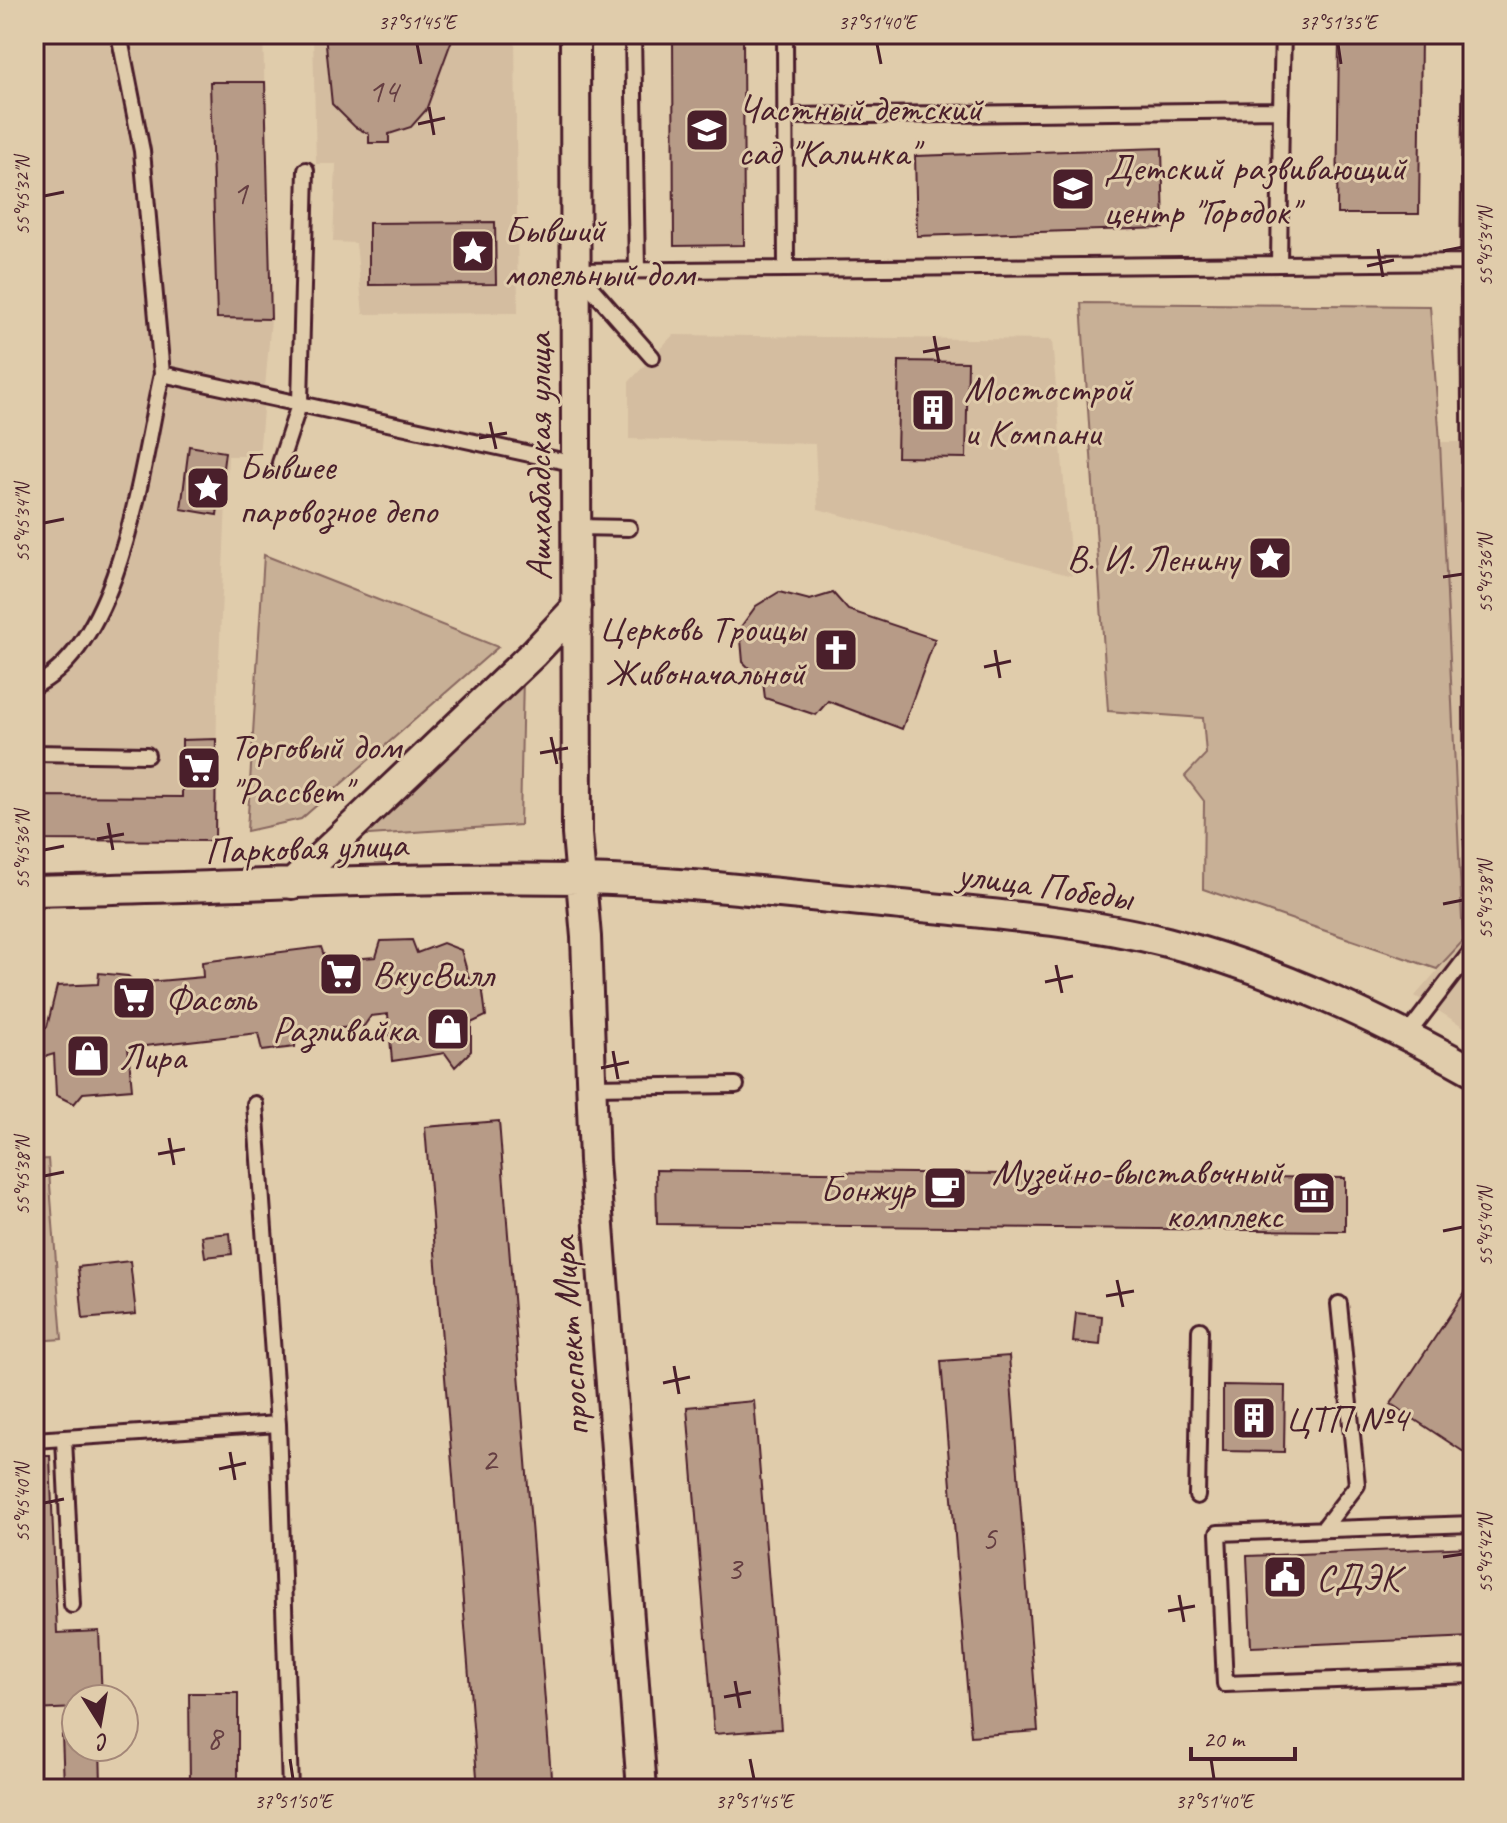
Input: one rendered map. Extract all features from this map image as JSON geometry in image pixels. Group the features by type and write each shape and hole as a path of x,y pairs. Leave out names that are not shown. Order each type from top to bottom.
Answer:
{"street":[{"name":"Ашхабадская улица","path":"575,34 577,834 581,879"},
{"path":"292,884 534,653 577,607"},
{"name":"Парковая улица","path":"34,891 581,879"},
{"name":"улица Победы","path":"581,879 741,890 1090,926 1169,942 1274,976 1407,1035 1473,1071"},
{"name":"проспект Мира","path":"581,879 590,1087 642,1789"}],"lane":[{"path":"34,686 45,681 82,645 117,577 162,374 142,151 119,34"},
{"path":"633,34 637,270"},
{"path":"785,34 786,269"},
{"path":"1279,264 1283,34"},
{"path":"1472,34 1469,262 1473,844"},
{"path":"786,116 1281,110"},
{"path":"280,463 300,402 306,170"},
{"path":"576,271 1469,262"},
{"path":"576,271 652,357"},
{"path":"162,374 576,464"},
{"path":"576,527 629,528"},
{"path":"34,753 147,755"},
{"path":"1407,1035 1473,949"},
{"path":"590,1087 736,1085"},
{"path":"255,1104 278,1424 290,1789"},
{"path":"1323,1529 1357,1485 1339,1304"},
{"path":"1197,1496 1200,1330"},
{"path":"34,1440 278,1424"},
{"path":"64,1439 72,1605"},
{"path":"1473,1524 1218,1533 1225,1684 1473,1675"}],"shaded area":[{"path":"34,34 263,34 271,319 259,456 228,456 217,707 215,841 34,840"},
{"path":"313,34 515,34 518,313 363,314 356,243 333,242 336,164 316,164"},
{"path":"1081,303 1430,306 1440,442 1463,941 1437,969 1203,889 1204,801 1185,776 1206,754 1203,718 1108,711"},
{"path":"673,335 1052,340 1072,576 818,509 815,444 629,439 629,382"},
{"path":"1440,442 1473,442 1473,1020 1467,1029 1415,996 1463,941"},
{"path":"264,555 498,647 301,819 247,831"},
{"path":"523,675 520,825 353,836"},
{"path":"48,1159 62,1339 34,1341 34,1160"}],"building":[{"path":"325,34 454,34 426,110 411,127 389,134 389,143 369,143 369,134 355,127 332,104"},
{"path":"673,34 743,34 744,245 674,246"},
{"path":"1339,34 1421,34 1419,214 1337,214"},
{"path":"210,82 265,82 271,319 217,318"},
{"path":"1162,148 1164,228 917,236 915,156"},
{"path":"495,222 496,284 369,285 369,223"},
{"path":"34,282 41,282 41,345 34,345"},
{"name":"Мостострой и Компани","path":"899,361 968,362 966,458 897,457"},
{"path":"189,446 225,452 217,515 181,509"},
{"name":"Церковь Троицы Живоначальной","path":"779,592 810,600 833,593 848,610 935,639 902,729 828,701 816,715 765,698 763,682 743,662 740,628 756,606"},
{"name":"Торговый дом \"Рассвет\"","path":"216,739 215,841 34,840 34,796 182,797 182,740"},
{"path":"412,940 417,953 443,943 461,950 471,985 482,985 486,1016 471,1023 471,1051 455,1067 445,1053 392,1061 388,1014 371,1016 364,1026 296,1032 295,1047 262,1051 258,1033 128,1048 132,1089 83,1093 74,1104 56,1095 54,1054 41,1058 34,1030 47,1027 57,986 98,984 99,973 128,976 136,983 203,977 202,962 321,947 326,961 376,957 381,941"},
{"path":"499,1121 552,1789 478,1789 425,1127"},
{"path":"656,1170 1345,1178 1345,1231 657,1224"},
{"path":"230,1233 232,1254 205,1257 202,1236"},
{"path":"130,1261 136,1314 83,1319 78,1267"},
{"path":"1473,1280 1473,1458 1391,1404"},
{"path":"1076,1313 1102,1316 1100,1345 1073,1342"},
{"path":"1009,1356 1038,1731 971,1736 941,1361"},
{"name":"ЦТП №4","path":"1223,1385 1285,1386 1284,1452 1223,1451"},
{"path":"754,1401 781,1729 714,1734 687,1407"},
{"path":"34,1456 50,1456 57,1633 99,1631 101,1683 60,1683 60,1709 34,1710"},
{"path":"1473,1547 1473,1637 1251,1647 1247,1556"},
{"path":"189,1693 238,1693 238,1780 190,1781"},
{"path":"63,1763 100,1763 101,1784 64,1785"}],"place":[{"name":"Частный детский сад \"Калинка\"","path":"707,130"},
{"name":"Детский развивающий центр \"Городок\"","path":"1073,189"},
{"name":"Бывший молельный дом","path":"473,251"},
{"name":"Мостострой и Компани","path":"933,410"},
{"name":"Бывшее паровозное депо","path":"208,488"},
{"name":"В. И. Ленину","path":"1270,558"},
{"name":"Церковь Троицы Живоначальной","path":"836,650"},
{"name":"Торговый дом \"Рассвет\"","path":"199,768"},
{"name":"ВкусВилл","path":"341,974"},
{"name":"Фасоль","path":"134,998"},
{"name":"Разливайка","path":"448,1029"},
{"name":"Лира","path":"88,1056"},
{"name":"Бонжур","path":"945,1188"},
{"name":"Музейно-выставочный комплекс","path":"1314,1193"},
{"name":"ЦТП №4","path":"1254,1418"},
{"name":"СДЭК","path":"1285,1577"}]}
